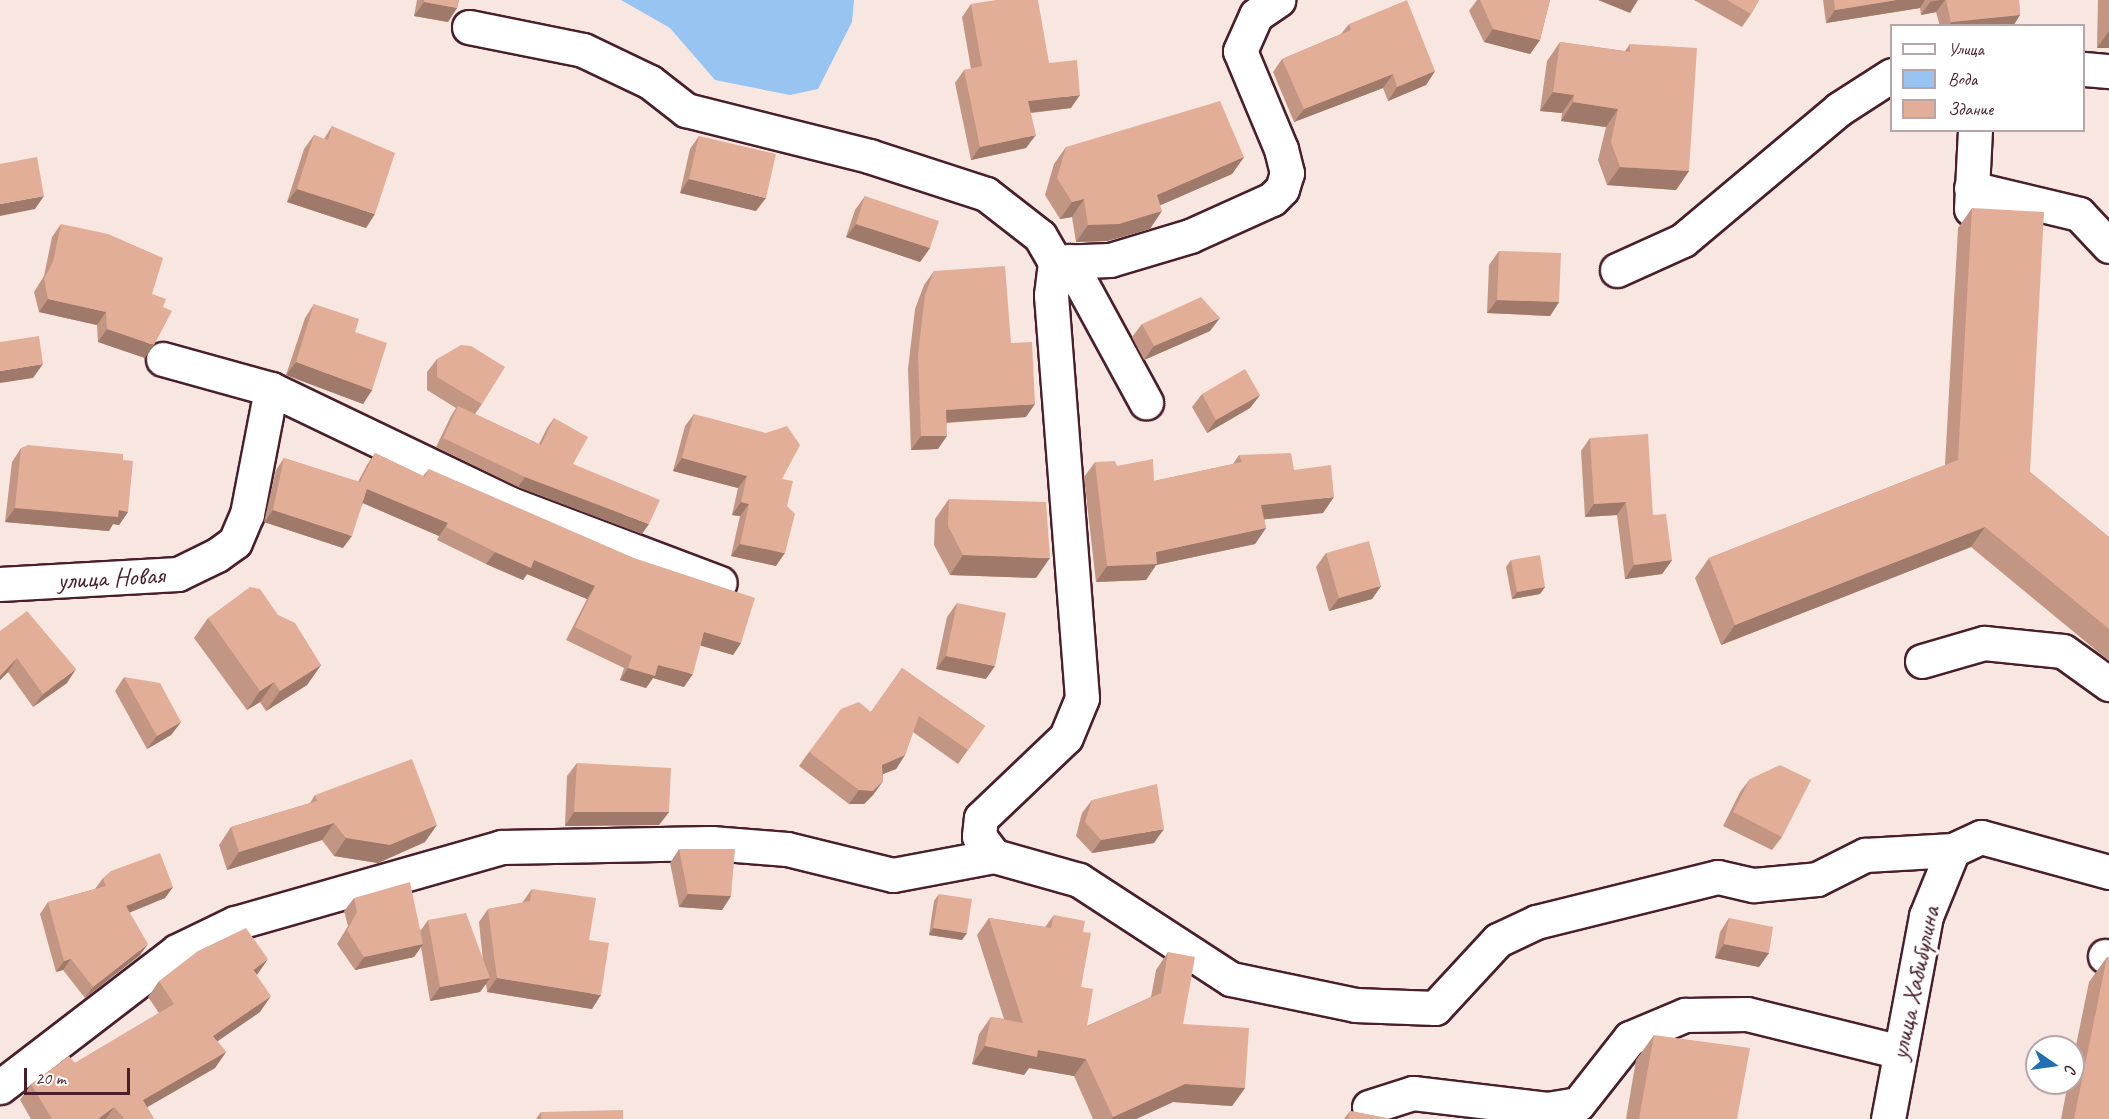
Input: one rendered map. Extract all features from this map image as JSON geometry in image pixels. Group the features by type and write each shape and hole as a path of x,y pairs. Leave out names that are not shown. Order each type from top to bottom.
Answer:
{"street":[{"path":"1062,261 1110,260 1190,236 1272,199 1282,189 1287,174 1281,149 1240,51 1256,15 1278,0"},
{"path":"469,27 583,50 650,82 686,110 868,156 986,194 1040,236 1062,261 1146,402"},
{"path":"2085,69 2109,70"},
{"path":"1617,270 1683,240 1839,109 1890,76"},
{"path":"1975,132 1971,198 2079,214 2109,246"},
{"path":"922,870 981,818 1066,737 1082,698 1050,286 1062,261"},
{"path":"163,359 271,389 511,504 720,583"},
{"name":"улица Новая","path":"0,584 178,574 217,555 236,542 247,514 271,389"},
{"path":"1922,661 1984,643 2063,651 2109,684"},
{"path":"981,818 979,836 994,856"},
{"path":"0,1087 177,951 247,920 501,847 711,843 787,849 893,876 994,856 1079,880 1232,979 1355,1005 1435,1008 1498,940 1536,922 1718,877 1754,885 1817,879 1865,855 1953,850 1981,837 2109,872"},
{"name":"улица Хабибулина","path":"1888,1119 1926,916 1953,850"},
{"path":"1369,1107 1413,1093 1547,1109 1578,1104 1630,1038 1685,1015 1747,1014 1900,1052"}],"water":[{"path":"621,0 854,0 852,22 818,89 790,95 715,80 670,28"}],"building":[{"path":"424,0 459,0 457,8 424,2"},
{"path":"996,0 1038,0 1049,63 1077,60 1080,95 1028,101 1036,135 980,147 964,70 982,66 971,4"},
{"path":"1407,0 1435,71 1397,87 1393,74 1304,109 1282,59 1351,30 1349,24"},
{"path":"1480,0 1550,0 1540,40 1493,29"},
{"path":"1727,0 1759,0 1751,14"},
{"path":"1834,0 1897,0 1835,10"},
{"path":"1946,0 2019,0 2020,15 1951,22"},
{"path":"1560,42 1630,52 1630,44 1697,48 1689,171 1620,167 1611,142 1618,109 1573,102 1574,95 1553,92"},
{"path":"1220,101 1244,157 1157,195 1162,211 1119,224 1088,225 1084,199 1072,202 1057,178 1066,147"},
{"path":"332,126 395,153 375,214 297,189 314,135 328,140"},
{"path":"699,136 776,154 766,198 689,179"},
{"path":"37,157 44,196 0,204 0,164"},
{"path":"865,196 939,221 930,248 856,224"},
{"path":"1972,208 2044,212 2030,472 2109,537 2109,629 1985,527 1735,625 1709,558 1958,460"},
{"path":"61,224 108,234 163,258 152,294 166,299 163,307 172,311 154,345 107,329 106,312 48,299 44,279 53,262"},
{"path":"1499,251 1561,253 1559,302 1497,300"},
{"path":"1005,266 1011,343 1032,342 1035,404 946,410 947,436 921,436 918,355 925,295 934,271"},
{"path":"1201,297 1220,318 1154,346 1142,324"},
{"path":"314,304 359,319 355,332 387,343 372,390 296,362"},
{"path":"39,336 43,364 0,371 0,342"},
{"path":"461,345 471,346 505,367 482,404 437,377 437,359"},
{"path":"1245,369 1260,395 1216,420 1202,394"},
{"path":"458,406 541,445 554,418 588,437 573,464 660,500 649,524 525,477 443,438"},
{"path":"694,414 766,433 787,426 800,445 782,479 793,481 787,506 795,514 785,553 740,544 749,504 741,502 747,476 682,458"},
{"path":"1648,434 1653,515 1666,514 1672,560 1634,565 1626,502 1594,504 1590,438"},
{"path":"28,445 123,454 123,460 133,461 128,512 119,510 118,517 15,508 21,448"},
{"path":"375,453 425,477 429,469 634,558 755,598 741,643 704,632 693,674 658,665 655,676 628,668 632,656 575,627 595,586 534,560 531,568 446,527 448,523 367,489 352,536 273,510 284,458 360,482"},
{"path":"1291,453 1294,470 1331,465 1334,497 1261,505 1266,528 1156,552 1157,564 1107,566 1095,462 1115,461 1117,466 1153,459 1154,481 1242,462 1239,455"},
{"path":"949,499 1046,502 1050,558 963,555 948,526"},
{"path":"1369,541 1381,586 1339,598 1326,553"},
{"path":"1540,555 1545,587 1517,592 1511,560"},
{"path":"250,587 260,589 278,615 295,623 321,665 280,691 274,682 260,691 208,618"},
{"path":"957,603 1006,613 995,666 946,656"},
{"path":"27,611 76,669 43,694 17,658 0,676 0,631"},
{"path":"902,668 985,726 968,750 919,716 905,755 882,765 883,781 873,791 859,790 809,752 841,709 859,702 871,712"},
{"path":"124,677 160,683 181,722 157,736"},
{"path":"412,759 437,825 390,845 346,838 334,823 239,852 231,827 317,801 315,795"},
{"path":"577,763 671,768 669,812 574,812"},
{"path":"1780,765 1811,780 1782,837 1733,812 1750,779"},
{"path":"1157,784 1164,829 1101,840 1085,822 1092,800"},
{"path":"679,849 735,849 731,896 688,894"},
{"path":"160,853 173,887 126,906 148,944 93,987 71,959 64,961 48,902 106,886 103,878 111,871"},
{"path":"410,882 423,944 364,957 347,930 357,912 354,898"},
{"path":"532,889 596,898 589,940 609,943 601,995 497,978 488,909 530,901"},
{"path":"939,894 972,899 967,933 933,928"},
{"path":"466,913 490,978 440,987 428,920"},
{"path":"1054,915 1085,921 1083,932 1091,933 1081,987 1093,989 1087,1026 1161,993 1168,952 1195,957 1183,1024 1249,1028 1245,1088 1185,1084 1113,1117 1086,1059 1038,1050 1037,1057 985,1046 991,1017 1023,1023 989,918 1051,928"},
{"path":"1729,918 1773,927 1769,953 1724,944"},
{"path":"246,928 268,959 253,970 271,996 213,1036 226,1052 143,1100 154,1119 125,1119 114,1107 98,1119 52,1119 31,1084 69,1056 75,1063 174,1004 159,981 198,951"},
{"path":"2107,957 2109,957 2109,1119 2074,1119 2079,1095 2085,1095 2085,1065"},
{"path":"1654,1035 1750,1048 1737,1119 1639,1119"},
{"path":"623,1110 623,1119 541,1119 541,1112"},
{"path":"1350,1111 1391,1119 1348,1119"}]}
